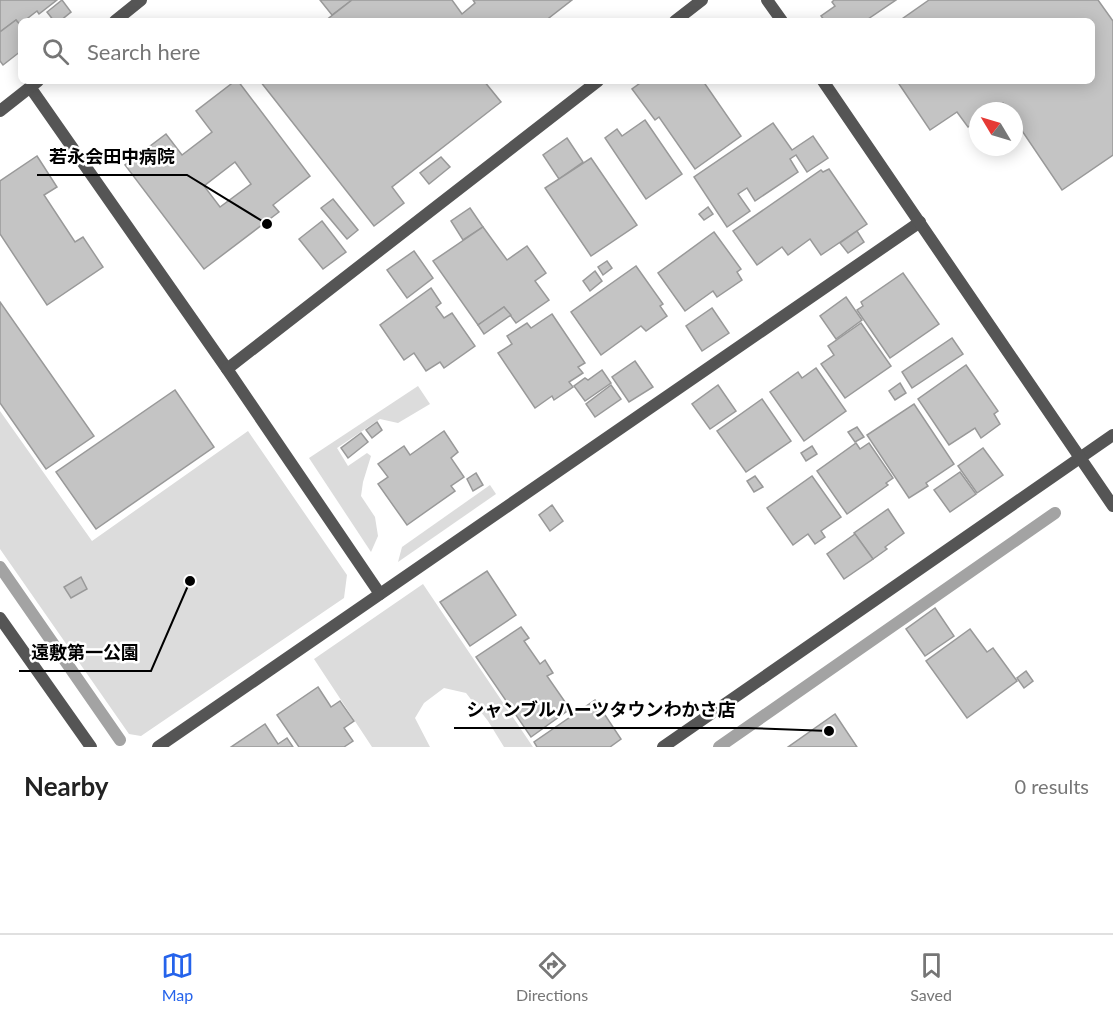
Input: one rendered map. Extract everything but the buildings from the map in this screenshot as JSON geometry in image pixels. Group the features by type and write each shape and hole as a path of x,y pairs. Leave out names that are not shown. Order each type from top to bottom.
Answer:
{"street":[{"path":"119,18 141,0"},
{"path":"679,18 702,0"},
{"path":"767,0 780,18"},
{"path":"0,111 34,84 380,594"},
{"path":"227,369 594,84"},
{"path":"825,84 1113,506"},
{"path":"158,747 920,222"},
{"path":"663,747 1113,435"},
{"path":"0,618 91,747"}],"shaded area":[{"path":"418,386 430,404 398,423 380,419 337,448 348,466 367,453 371,456 361,496 375,517 378,536 371,552 309,458"},
{"path":"0,411 92,541 248,431 347,575 344,598 141,736 129,734 0,549"},
{"path":"490,485 496,494 398,562 402,547"},
{"path":"423,584 533,747 504,747 488,721 466,693 444,688 424,703 415,718 430,747 372,747 314,659"}],"waterway":[{"path":"719,747 1055,513"},
{"path":"0,567 120,740"}],"place":[{"name":"若永会田中病院","path":"267,224"},
{"name":"遠敷第一公園","path":"190,581"},
{"name":"シャンブルハーツタウンわかさ店","path":"829,731"}]}
